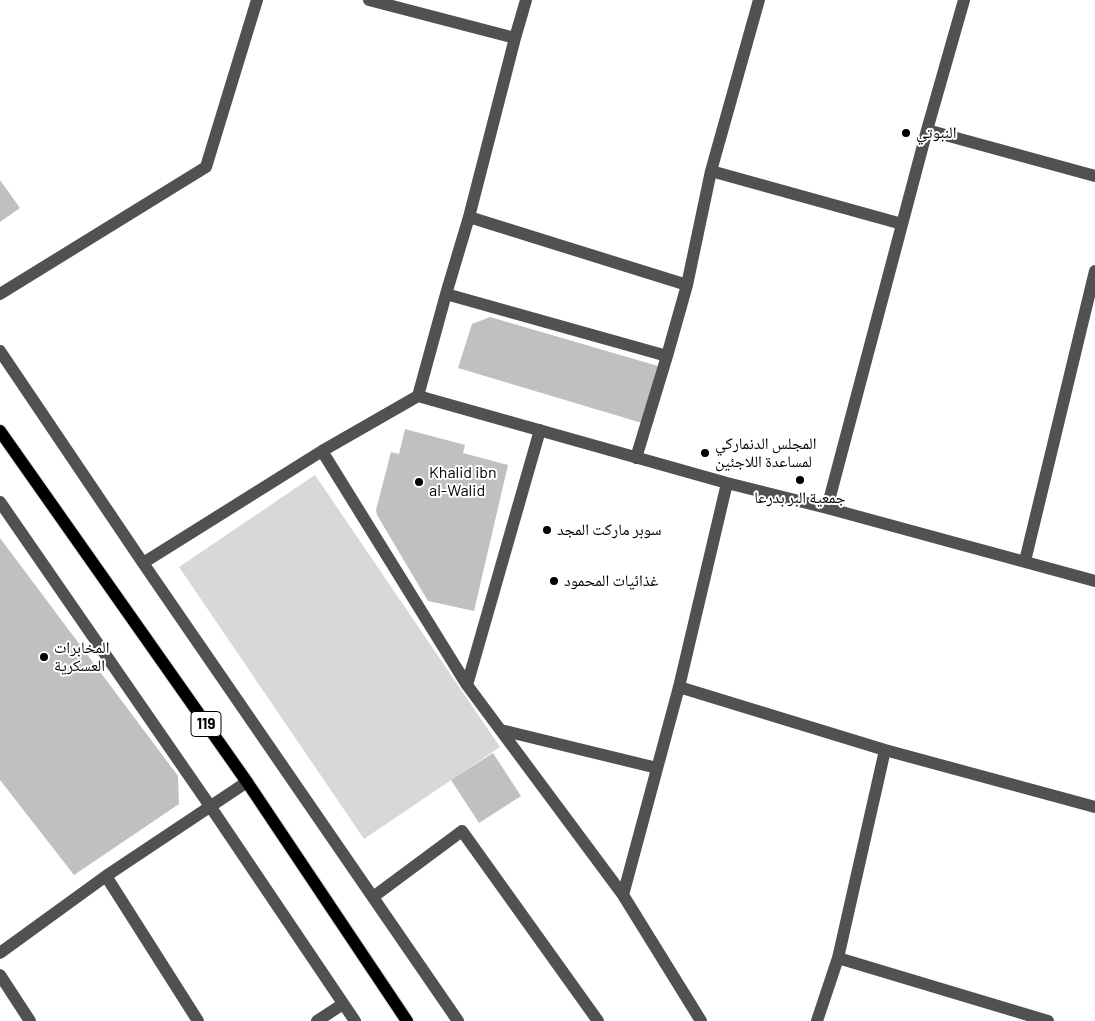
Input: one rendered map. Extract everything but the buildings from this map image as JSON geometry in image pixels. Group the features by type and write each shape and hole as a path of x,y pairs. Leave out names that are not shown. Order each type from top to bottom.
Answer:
{"main road":[{"name":"119","path":"0,431 248,782 407,1021"}],"street":[{"path":"0,294 206,167 257,0"},
{"path":"369,0 515,38"},
{"path":"143,564 322,451 418,396 469,217 526,0"},
{"path":"636,458 687,285 711,171 759,0"},
{"path":"827,508 927,130 964,0"},
{"path":"927,130 1095,176"},
{"path":"711,171 902,224"},
{"path":"469,217 687,285"},
{"path":"1025,561 1095,271"},
{"path":"446,294 666,356"},
{"path":"0,351 143,564 458,1021"},
{"path":"418,396 727,483 827,508 1095,581"},
{"path":"467,685 540,430"},
{"path":"322,451 467,685 623,895 701,1021"},
{"path":"623,895 679,687 727,483"},
{"path":"0,502 210,806 355,1021"},
{"path":"679,687 885,750 1095,807"},
{"path":"501,730 657,768"},
{"path":"817,1021 838,958 885,750"},
{"path":"0,953 106,876 248,782"},
{"path":"373,897 462,831 598,1021"},
{"path":"106,876 198,1021"},
{"path":"838,958 1048,1021"},
{"path":"0,975 30,1021"},
{"path":"317,1021 343,1004"}],"shaded area":[{"path":"315,475 500,747 364,839 179,567"}],"place":[{"name":"النبوتي","path":"906,133"},
{"name":"المجلس الدنماركي لمساعدة اللاجئين","path":"705,453"},
{"name":"جمعية البر بدرعا","path":"800,480"},
{"name":"Khalid ibn al-Walid","path":"419,482"},
{"name":"سوبر ماركت المجد","path":"547,530"},
{"name":"غذائيات المحمود","path":"554,581"},
{"name":"المخابرات العسكرية","path":"44,657"}]}
